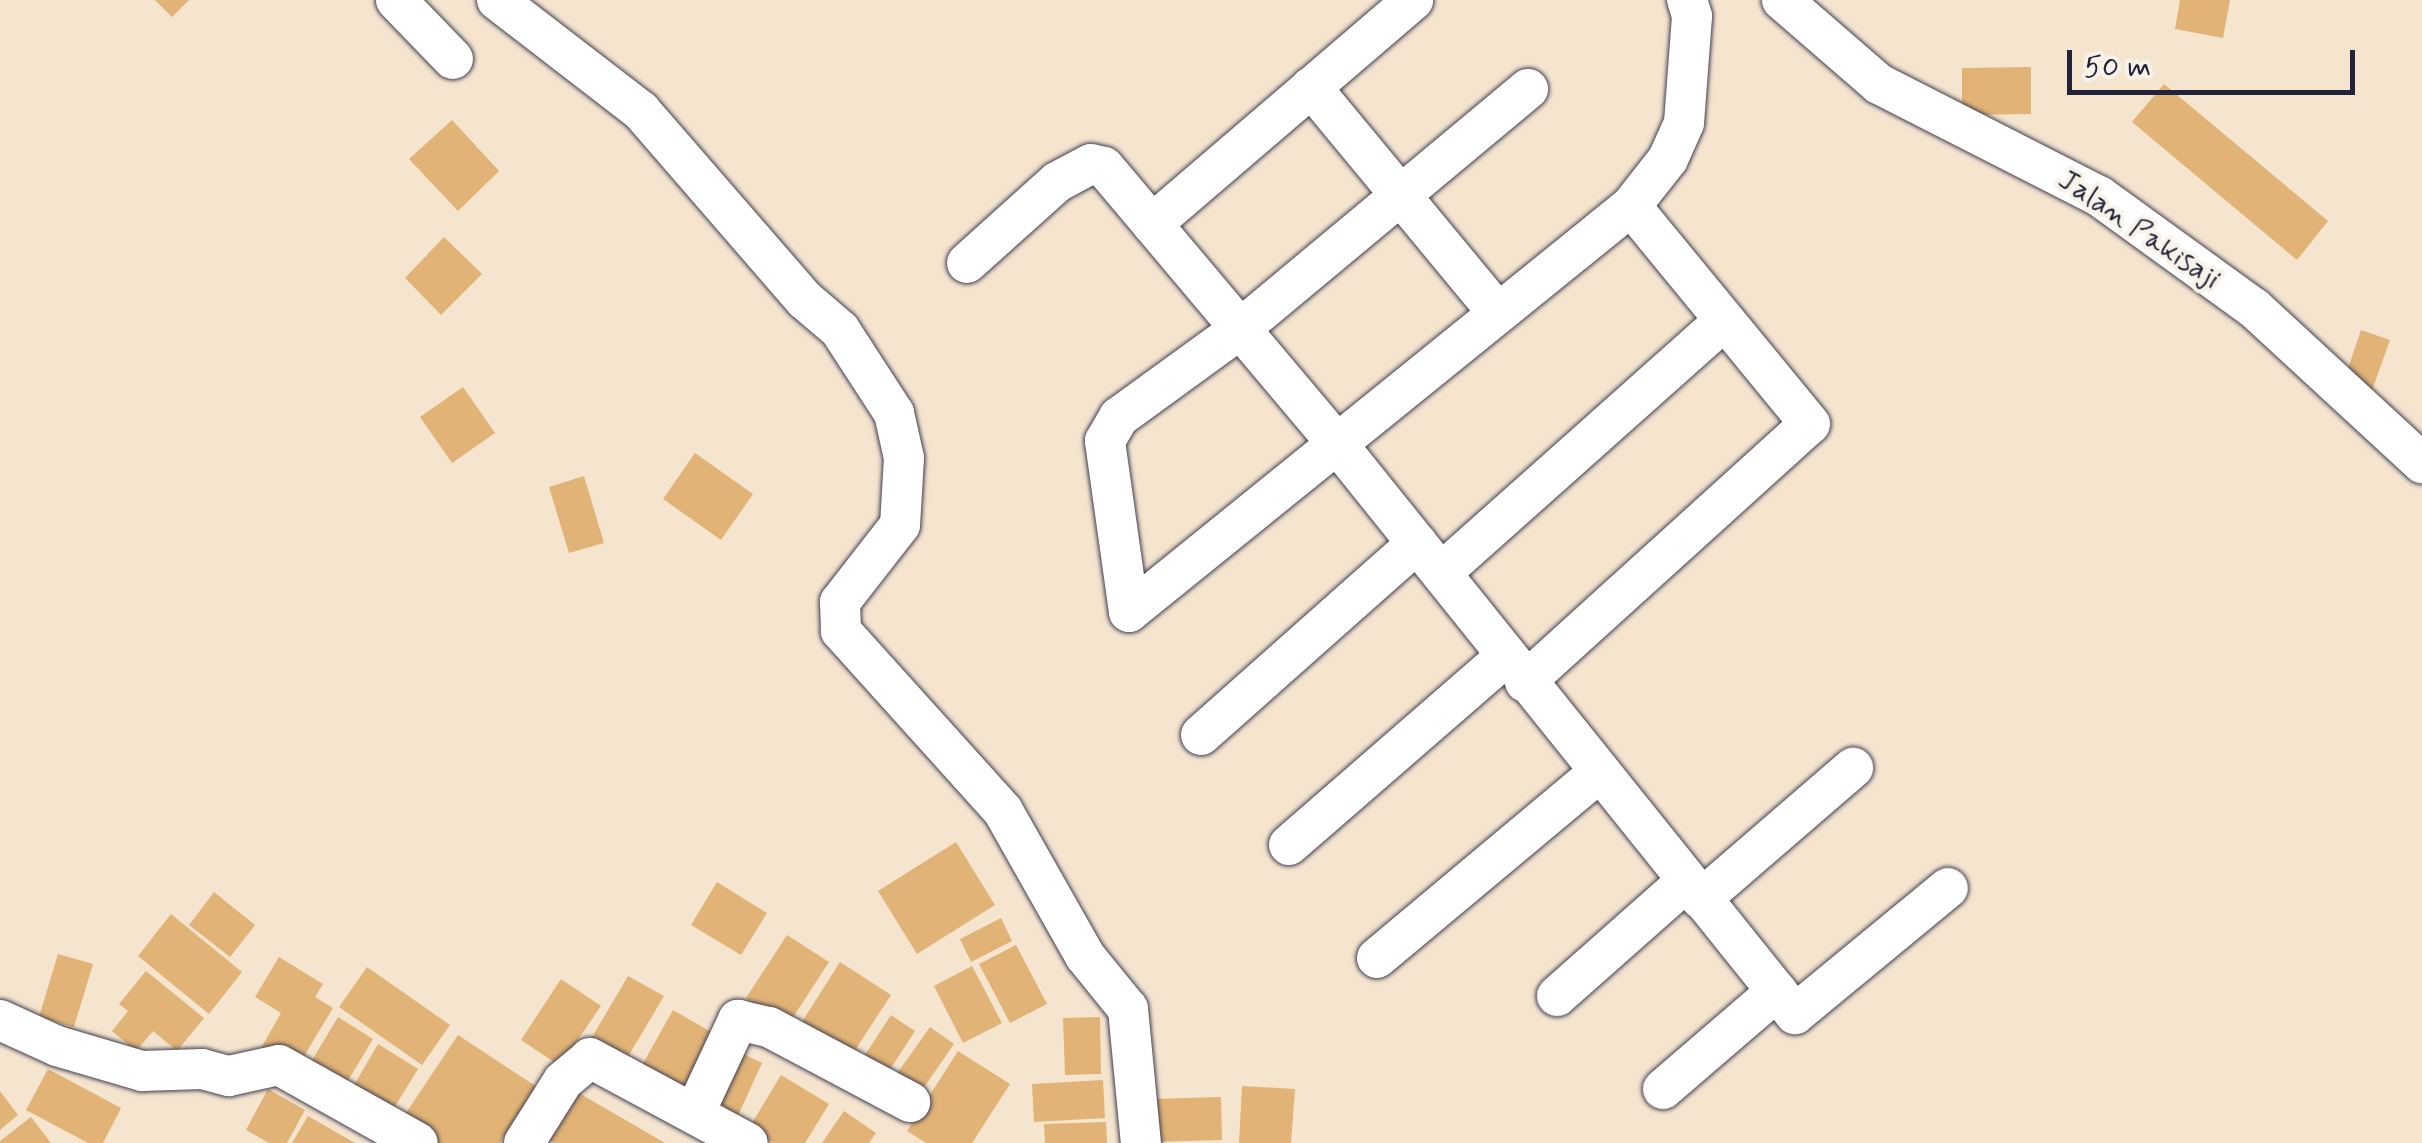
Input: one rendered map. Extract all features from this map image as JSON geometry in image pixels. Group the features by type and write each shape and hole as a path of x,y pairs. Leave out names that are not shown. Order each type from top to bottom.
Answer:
{"street":[{"path":"396,0 453,59"},
{"path":"497,0 641,111 805,300 840,330 894,413 904,458 900,525 840,602 841,631 1003,812 1085,956 1128,1009 1141,1143"},
{"path":"1152,224 1413,0"},
{"path":"1528,88 1240,329 1119,417 1105,441 1130,612 1631,206 1668,159 1684,123 1692,16 1687,0"},
{"name":"Jalan Pakisaji","path":"1782,0 1879,84 2099,196 2208,274 2254,308 2422,463"},
{"path":"1311,87 1397,198 1497,312"},
{"path":"967,263 1058,182 1091,164 1104,167 1338,444 1597,774 1795,1014 1948,888"},
{"path":"1289,845 1515,670 1810,424 1631,206"},
{"path":"1200,735 1429,558 1724,321"},
{"path":"1557,996 1852,768"},
{"path":"1377,958 1597,774"},
{"path":"1663,1088 1777,991"},
{"path":"0,1020 57,1046 142,1070 202,1069 229,1076 279,1065 418,1143"},
{"path":"695,1112 738,1020 769,1027 910,1102"},
{"path":"524,1143 563,1082 590,1058 748,1143"}],"building":[{"path":"155,0 189,0 172,17"},
{"path":"2180,0 2230,0 2223,38 2175,29"},
{"path":"2031,67 2031,114 1962,115 1962,68"},
{"path":"2164,84 2328,221 2297,260 2132,122"},
{"path":"452,120 499,171 458,211 409,159"},
{"path":"444,237 482,274 441,315 405,278"},
{"path":"2361,330 2390,340 2371,393 2343,383"},
{"path":"463,387 495,433 452,463 420,417"},
{"path":"695,453 753,494 721,540 663,499"},
{"path":"584,476 604,543 569,553 549,487"},
{"path":"956,842 995,905 917,954 878,891"},
{"path":"717,882 767,913 741,955 691,925"},
{"path":"214,892 255,925 230,957 189,925"},
{"path":"171,914 242,972 209,1014 138,956"},
{"path":"1001,918 1012,941 971,962 960,939"},
{"path":"787,935 829,962 788,1025 746,998"},
{"path":"1016,945 1047,1004 1010,1023 979,964"},
{"path":"58,954 93,964 74,1027 39,1017"},
{"path":"279,957 323,984 315,997 333,1008 295,1071 260,1050 281,1013 255,997"},
{"path":"840,962 891,995 850,1058 800,1025"},
{"path":"972,966 1002,1023 963,1043 934,986"},
{"path":"367,967 450,1025 422,1065 339,1007"},
{"path":"146,971 204,1018 177,1051 153,1031 136,1051 112,1031 128,1011 119,1004"},
{"path":"628,976 664,996 626,1060 591,1039"},
{"path":"561,979 601,1006 560,1066 521,1040"},
{"path":"673,1010 720,1037 688,1094 641,1067"},
{"path":"891,1015 915,1031 884,1079 859,1064"},
{"path":"338,1017 373,1039 340,1094 305,1072"},
{"path":"1100,1017 1101,1074 1065,1075 1063,1018"},
{"path":"930,1027 954,1044 920,1093 896,1075"},
{"path":"458,1035 537,1087 500,1143 437,1143 402,1119"},
{"path":"378,1044 418,1069 386,1121 347,1097"},
{"path":"729,1047 762,1063 736,1120 704,1105"},
{"path":"958,1051 1010,1084 972,1143 926,1143 907,1131"},
{"path":"48,1069 121,1108 103,1143 88,1143 26,1110"},
{"path":"781,1075 829,1104 805,1143 773,1143 749,1128"},
{"path":"1103,1080 1105,1118 1034,1122 1032,1084"},
{"path":"565,1085 665,1143 554,1143 537,1133"},
{"path":"1242,1086 1295,1089 1291,1143 1239,1143"},
{"path":"268,1089 305,1110 287,1143 269,1143 246,1130"},
{"path":"0,1091 18,1115 0,1130"},
{"path":"1221,1097 1222,1140 1153,1142 1152,1099"},
{"path":"844,1111 876,1133 869,1143 822,1143"},
{"path":"308,1116 355,1143 292,1143"},
{"path":"31,1117 51,1143 0,1143 0,1141"},
{"path":"1106,1122 1107,1143 1045,1143 1044,1124"}]}
